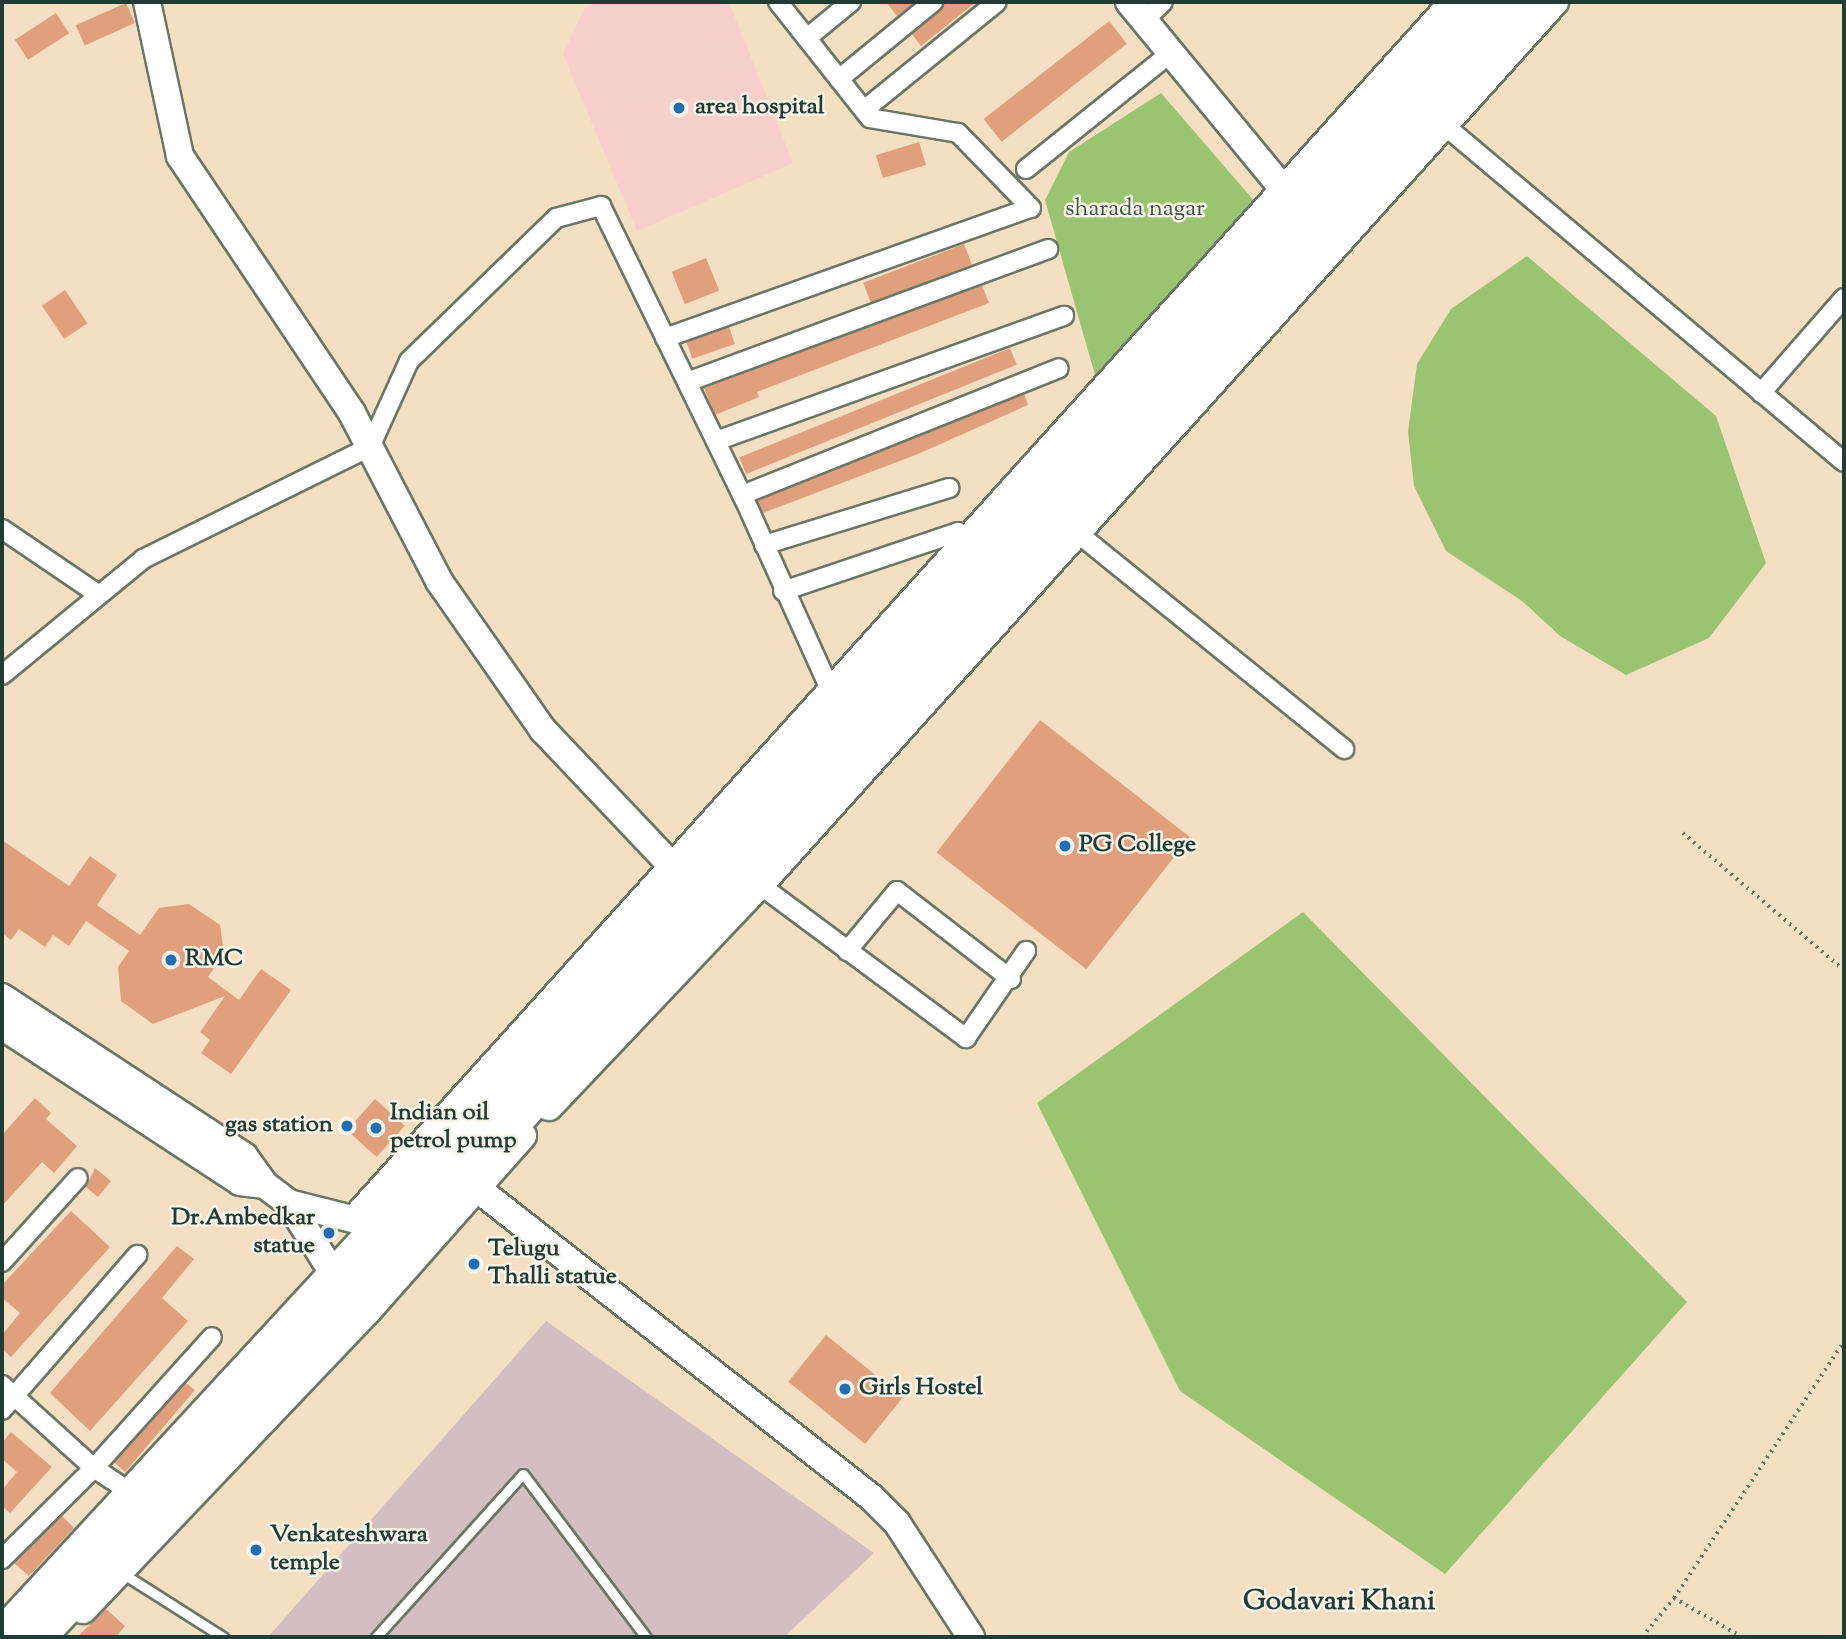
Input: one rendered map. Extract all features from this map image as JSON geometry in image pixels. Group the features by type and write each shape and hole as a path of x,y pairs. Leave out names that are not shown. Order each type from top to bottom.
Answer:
{"highway":[{"path":"678,920 1426,49 1483,2"},
{"path":"38,1637 389,1237 651,949 1069,526 1435,117 1519,2"},
{"path":"389,1237 471,1183 541,1103 651,949"},
{"path":"2,1634 128,1491 345,1289"}],"street":[{"path":"147,2 180,156 352,413 439,582 543,730 673,867 678,920"},
{"path":"666,338 1031,208 958,133 870,118 780,2"},
{"path":"807,38 851,2"},
{"path":"839,79 933,2"},
{"path":"864,110 997,2"},
{"path":"673,867 832,694 1283,189 1426,49 1453,2"},
{"path":"1555,2 1435,117 1844,462"},
{"path":"1146,8 1172,52 1283,189"},
{"path":"1026,169 1172,52"},
{"path":"2,675 143,559 370,447 409,361 556,218 601,206 742,495 783,591 832,694"},
{"path":"687,382 1048,249"},
{"path":"1761,393 1844,298"},
{"path":"716,441 1064,316"},
{"path":"742,495 1059,368"},
{"path":"764,545 949,488"},
{"path":"651,949 678,920 760,885 1069,526 1344,749"},
{"path":"2,529 99,595"},
{"path":"783,591 958,532 968,540"},
{"path":"760,885 966,1038 1011,979 1026,951"},
{"path":"847,951 897,891 1011,979"},
{"path":"2,997 244,1156 265,1185 289,1203 389,1237 122,1573 58,1637"},
{"path":"2,1026 240,1182 265,1185"},
{"path":"2,1262 78,1178"},
{"path":"471,1183 871,1497 897,1523 971,1637"},
{"path":"289,1203 345,1289"},
{"path":"2,1410 8,1391 136,1255"},
{"path":"2,1559 94,1468 212,1337"},
{"path":"2,1616 128,1491 94,1468 8,1391"}],"lane":[{"path":"376,1637 523,1474 646,1637"},
{"path":"122,1573 223,1637"}],"path":[{"path":"1683,833 1844,970"},
{"path":"1643,1637 1674,1598 1844,1341"},
{"path":"1674,1598 1742,1637"}],"shaded area":[{"name":"area hospital","path":"597,2 729,2 793,163 637,231 563,54 585,8"},
{"path":"546,1321 874,1553 784,1637 268,1637"}],"green space":[{"name":"sharada nagar","path":"1161,93 1256,203 1095,375 1045,200 1069,152"},
{"path":"1527,256 1716,416 1766,563 1709,638 1626,675 1560,636 1522,601 1446,551 1414,486 1408,432 1417,364 1451,309"},
{"path":"1303,912 1687,1302 1445,1574 1180,1391 1037,1103"}],"building":[{"path":"886,2 915,2 897,16"},
{"path":"944,2 976,2 921,46 912,34 940,11"},
{"path":"126,3 135,23 85,45 76,25"},
{"path":"56,13 69,33 28,60 15,40"},
{"path":"1109,21 1127,44 1002,142 984,119"},
{"path":"919,142 926,165 883,178 876,155"},
{"path":"964,244 972,265 871,303 863,283"},
{"path":"706,258 719,290 685,304 672,272"},
{"path":"982,285 989,303 757,392 759,397 715,415 704,388"},
{"path":"65,290 87,323 64,339 42,306"},
{"path":"729,327 735,344 692,359 686,342"},
{"path":"1010,348 1017,365 746,474 739,457"},
{"path":"1024,394 1028,405 918,454 763,513 757,501"},
{"name":"PG College","path":"1040,720 1190,837 1086,969 937,852"},
{"name":"RMC","path":"2,840 69,886 90,856 117,875 97,905 140,935 159,908 189,904 220,925 224,953 208,977 239,1000 261,969 291,990 231,1074 201,1053 210,1040 200,1032 225,996 153,1024 121,1001 118,967 129,951 86,921 69,946 53,935 45,947 19,929 11,940 2,933"},
{"path":"35,1098 51,1113 46,1119 77,1146 54,1173 42,1162 2,1206 2,1135"},
{"name":"Indian oil petrol pump","path":"375,1099 405,1126 377,1157 347,1130"},
{"path":"95,1168 111,1181 98,1197 86,1187"},
{"path":"71,1211 110,1247 11,1357 2,1349 2,1335 20,1313 2,1298 2,1285"},
{"path":"177,1246 194,1259 162,1298 188,1321 90,1431 50,1393"},
{"name":"Girls Hostel","path":"826,1335 903,1397 865,1444 788,1382"},
{"path":"186,1383 195,1390 125,1472 114,1462"},
{"path":"11,1432 52,1467 10,1513 2,1506 2,1490 17,1472 2,1459 2,1443"},
{"path":"62,1516 74,1528 29,1576 14,1563"},
{"path":"106,1609 125,1626 116,1637 77,1637"}],"place":[{"name":"area hospital","path":"679,108"},
{"name":"PG College","path":"1065,846"},
{"name":"RMC","path":"171,960"},
{"name":"gas station","path":"347,1126"},
{"name":"Indian oil petrol pump","path":"376,1128"},
{"name":"Dr.Ambedkar statue","path":"329,1233"},
{"name":"Telugu Thalli statue","path":"474,1264"},
{"name":"Girls Hostel","path":"845,1389"},
{"name":"Venkateshwara temple","path":"256,1550"}],"district":[{"name":"Godavari Khani","path":"1339,1602"}]}
